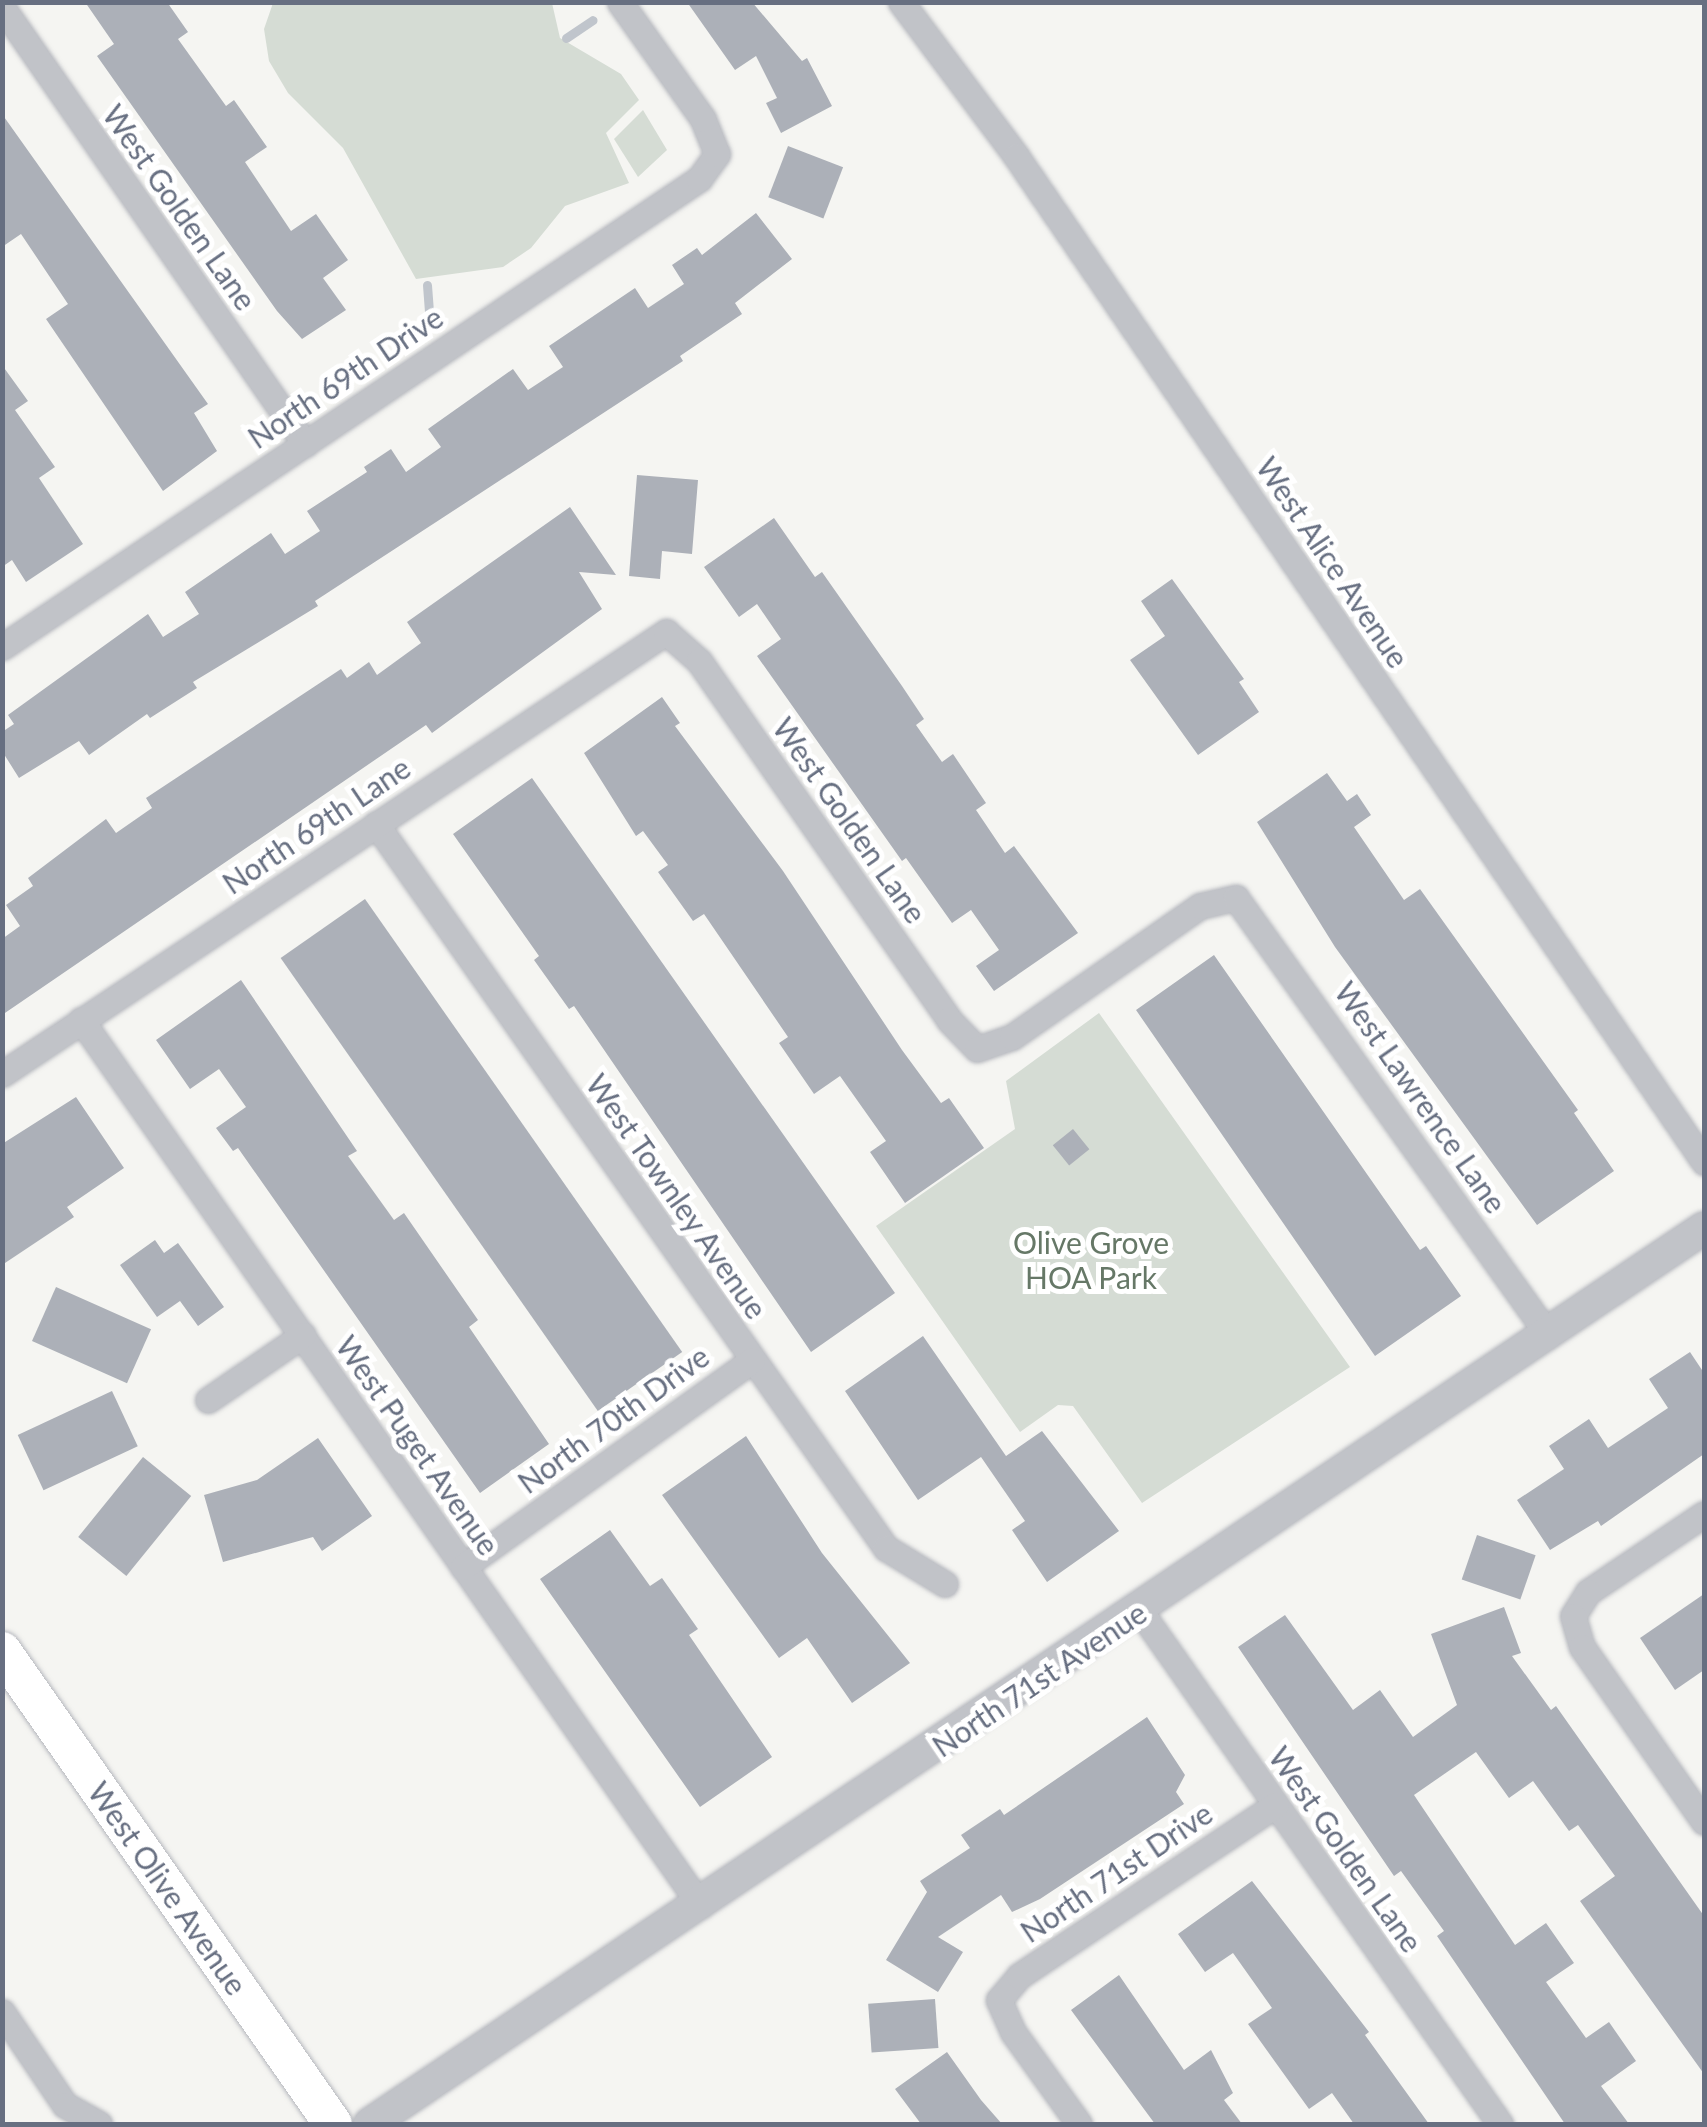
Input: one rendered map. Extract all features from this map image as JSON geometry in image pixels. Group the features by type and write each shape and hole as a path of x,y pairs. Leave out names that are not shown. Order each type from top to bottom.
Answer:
{"main road":[{"name":"West Olive Avenue","path":"2,1651 334,2124"}],"street":[{"name":"North 69th Drive","path":"2,647 699,179 717,154 702,119 620,2"},
{"name":"West Alice Avenue","path":"901,2 1027,173 1704,1162"},
{"name":"West Golden Lane","path":"2,7 305,444"},
{"name":"West Golden Lane","path":"666,632 699,660 950,1020 976,1049 1012,1037 1200,906 1236,898"},
{"name":"North 69th Lane","path":"2,1074 666,632"},
{"name":"West Townley Avenue","path":"376,824 886,1548 945,1584"},
{"name":"West Lawrence Lane","path":"1236,898 1549,1336"},
{"name":"West Puget Avenue","path":"82,1020 701,1906"},
{"name":"North 71st Avenue","path":"370,2124 701,1906 1704,1228"},
{"path":"208,1400 303,1335"},
{"name":"North 70th Drive","path":"463,1567 752,1360"},
{"path":"1704,1514 1588,1592 1573,1616 1582,1647 1704,1822"},
{"name":"West Golden Lane","path":"1140,1611 1500,2124"},
{"name":"North 71st Drive","path":"1078,2124 1013,2032 1000,2000 1019,1976 1275,1805"},
{"path":"2,2012 66,2104 99,2124"}],"green space":[{"path":"273,3 552,3 560,38 621,74 639,100 606,133 629,183 565,206 531,248 503,267 416,279 343,148 288,93 269,61 264,29"},
{"path":"643,110 667,150 638,177 614,139"},
{"name":"Olive Grove HOA Park","path":"1099,1013 1350,1367 1142,1503 1073,1406 1058,1405 1020,1432 876,1226 1015,1129 1006,1081"}],"building":[{"path":"85,2 167,2 188,32 178,39 226,106 234,100 267,147 245,162 291,231 316,214 348,260 323,278 346,310 302,339 277,311 97,56 114,44"},
{"path":"687,2 752,2 802,61 807,58 832,106 781,133 766,103 777,98 756,56 735,70"},
{"path":"2,114 208,404 194,413 217,451 163,491 46,319 68,304 21,234 2,247"},
{"path":"788,146 843,167 823,218 768,197"},
{"path":"756,213 792,259 735,303 742,314 680,356 683,361 315,601 318,606 193,682 197,688 150,718 147,714 89,755 79,741 19,778 2,751 2,732 14,724 8,715 148,614 163,637 199,614 185,592 271,533 285,554 320,531 307,511 367,472 364,467 391,449 406,472 441,447 428,429 513,369 528,390 563,367 549,346 635,288 648,308 684,284 672,265 697,248 702,255"},
{"path":"2,365 28,401 15,410 55,467 39,478 83,544 26,582 12,560 2,567"},
{"path":"637,475 698,480 692,554 662,551 660,579 629,576"},
{"path":"570,507 616,575 579,572 602,609 432,733 426,725 2,1015 2,939 20,926 6,905 33,886 28,878 106,819 116,833 152,808 146,798 341,669 347,678 369,662 377,675 421,643 407,622"},
{"path":"774,518 815,577 822,572 902,686 924,719 916,725 942,762 953,754 986,803 976,810 1005,853 1014,846 1078,933 994,991 976,966 999,950 971,910 952,923 906,858 902,861 757,656 781,639 757,604 739,617 704,567"},
{"path":"1172,579 1244,679 1239,682 1259,712 1198,755 1130,660 1165,636 1141,601"},
{"path":"662,697 680,723 675,726 783,871 902,1050 941,1103 949,1098 984,1148 905,1203 870,1152 886,1141 840,1076 814,1094 779,1043 788,1037 704,914 693,921 658,872 668,865 643,831 636,836 584,753"},
{"path":"1327,773 1347,801 1357,794 1371,815 1354,827 1404,900 1420,889 1578,1110 1574,1113 1614,1171 1537,1225 1335,947 1257,822"},
{"path":"532,778 895,1293 811,1352 574,1006 569,1009 534,960 539,956 453,834"},
{"path":"365,899 682,1352 598,1411 281,958"},
{"path":"1214,955 1420,1250 1426,1246 1461,1296 1375,1356 1136,1010"},
{"path":"241,980 357,1151 348,1156 394,1220 404,1213 478,1320 469,1327 549,1444 480,1493 238,1148 233,1151 216,1128 246,1107 219,1069 190,1089 156,1040"},
{"path":"76,1097 124,1168 67,1207 74,1217 2,1265 2,1144"},
{"path":"1073,1129 1089,1149 1069,1166 1053,1145"},
{"path":"155,1240 164,1253 178,1243 224,1307 198,1326 180,1301 157,1317 120,1265"},
{"path":"56,1287 151,1329 127,1383 32,1341"},
{"path":"923,1336 1006,1456 1042,1431 1119,1531 1047,1582 1012,1530 1025,1521 981,1457 918,1500 845,1391"},
{"path":"1690,1352 1704,1373 1704,1454 1601,1526 1598,1521 1550,1550 1517,1500 1564,1469 1549,1446 1589,1419 1608,1448 1668,1408 1649,1379"},
{"path":"112,1391 138,1446 44,1490 18,1435"},
{"path":"746,1436 822,1553 910,1663 852,1703 807,1638 779,1658 662,1495"},
{"path":"318,1438 372,1516 322,1551 313,1537 223,1562 204,1495 257,1480"},
{"path":"143,1457 191,1496 126,1576 78,1537"},
{"path":"610,1530 650,1586 662,1578 698,1629 689,1635 772,1757 700,1807 540,1579"},
{"path":"1477,1535 1536,1555 1520,1600 1462,1579"},
{"path":"1704,1594 1704,1670 1675,1690 1640,1638"},
{"path":"1504,1607 1521,1653 1512,1656 1551,1710 1556,1706 1704,1916 1704,2074 1580,1901 1615,1876 1578,1825 1569,1831 1533,1781 1509,1798 1476,1752 1414,1795 1515,1945 1546,1923 1574,1963 1546,1982 1586,2038 1609,2022 1636,2061 1601,2086 1629,2124 1565,2124 1437,1936 1444,1931 1401,1871 1394,1876 1238,1647 1285,1615 1353,1710 1380,1690 1413,1737 1457,1705 1431,1634"},
{"path":"1147,1717 1185,1775 1176,1792 1184,1804 1040,1899 1012,1912 1001,1895 938,1937 963,1952 938,1992 886,1960 927,1892 920,1881 970,1848 961,1835 1000,1809 1004,1815"},
{"path":"1252,1881 1369,2032 1365,2035 1429,2124 1354,2124 1332,2093 1309,2109 1248,2024 1272,2008 1233,1953 1205,1972 1178,1934"},
{"path":"1119,1975 1184,2070 1211,2050 1233,2093 1224,2100 1242,2124 1155,2124 1071,2010"},
{"path":"935,1999 938,2048 872,2053 868,2004"},
{"path":"947,2052 1002,2124 921,2124 895,2089"}],"waterway":[{"path":"566,38 593,20"},
{"path":"427,285 430,325"}]}
